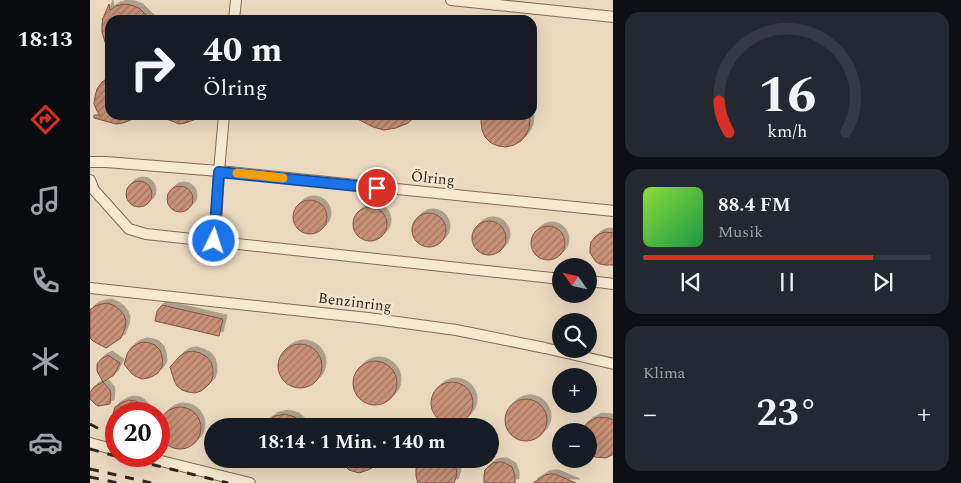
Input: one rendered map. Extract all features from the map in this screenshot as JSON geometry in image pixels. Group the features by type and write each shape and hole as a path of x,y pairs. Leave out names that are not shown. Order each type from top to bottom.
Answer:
{"lane":[{"path":"234,15 236,0"},
{"path":"451,0 613,17"},
{"path":"214,241 224,120"},
{"name":"Ölring","path":"90,162 219,172 613,212"},
{"path":"90,180 94,190 129,229 146,234 552,277"},
{"path":"598,283 613,284"},
{"name":"Benzinring","path":"90,288 358,317 456,330 613,364"},
{"path":"90,443 105,447"},
{"path":"170,463 250,483"}],"building":[{"path":"109,4 110,10 124,4 139,8 146,15 105,15 105,42 102,32 102,20"},
{"path":"105,80 105,120 130,120 116,124 94,118 94,115 100,115 94,104 97,89"},
{"path":"169,120 194,120 185,123 179,124"},
{"path":"360,120 411,120 396,128 384,130"},
{"path":"481,120 530,120 526,135 521,141 506,147 491,143 485,137"},
{"path":"139,181 148,185 152,194 148,203 139,207 130,203 126,194 130,185"},
{"path":"180,186 189,190 193,199 189,208 180,212 171,208 167,199 171,190"},
{"path":"310,200 322,205 327,217 322,229 310,234 298,229 293,217 298,205"},
{"path":"370,207 382,212 387,224 382,236 370,241 358,236 353,224 358,212"},
{"path":"429,213 441,218 446,230 441,242 429,247 417,242 412,230 417,218"},
{"path":"489,221 501,226 506,238 501,250 489,255 477,250 472,238 477,226"},
{"path":"548,226 560,231 565,243 560,255 548,260 536,255 531,243 536,231"},
{"path":"605,232 613,233 613,265 598,263 598,258 593,258 590,253 591,242 595,237"},
{"path":"108,303 120,310 126,321 121,338 106,348 90,338 90,310 95,306"},
{"path":"162,305 223,319 219,336 155,321 157,311"},
{"path":"143,342 155,345 160,350 163,365 158,373 142,379 132,374 124,364 132,347"},
{"path":"296,344 304,344 316,350 322,366 316,382 304,388 296,388 284,382 278,370 278,362 284,350"},
{"path":"193,351 207,357 213,369 211,382 201,391 195,393 182,390 177,386 170,367 180,356 186,352"},
{"path":"108,355 120,363 114,375 103,382 97,371 97,364"},
{"path":"371,361 379,361 391,367 397,383 391,399 379,405 371,405 359,399 353,387 353,379 359,367"},
{"path":"103,382 110,390 110,402 105,402 105,405 98,406 95,404 90,399 90,392 94,387"},
{"path":"452,382 467,388 472,399 471,411 467,418 437,418 431,403 437,388"},
{"path":"526,399 541,405 547,420 541,435 526,441 511,435 505,420 511,405"},
{"path":"129,400 138,402 123,402"},
{"path":"180,407 188,409 195,413 200,424 199,436 195,443 180,449 170,446 170,410"},
{"path":"285,414 296,418 272,418"},
{"path":"598,417 613,420 613,454 606,458 597,457 597,423 587,423"},
{"path":"499,462 503,462 512,467 515,483 484,483 485,470 487,468 499,468"},
{"path":"347,468 372,468 359,473"},
{"path":"456,468 457,474 454,483 418,483 416,469"},
{"path":"550,474 555,474 576,483 533,483"}],"railway":[{"path":"90,424 105,432"},
{"path":"90,449 105,453"},
{"path":"162,467 228,483"},
{"path":"90,469 151,483"},
{"path":"90,477 118,483"}],"slow traffic":[{"path":"237,173 283,178"}],"route":[{"path":"214,241 219,172 377,188"}]}
